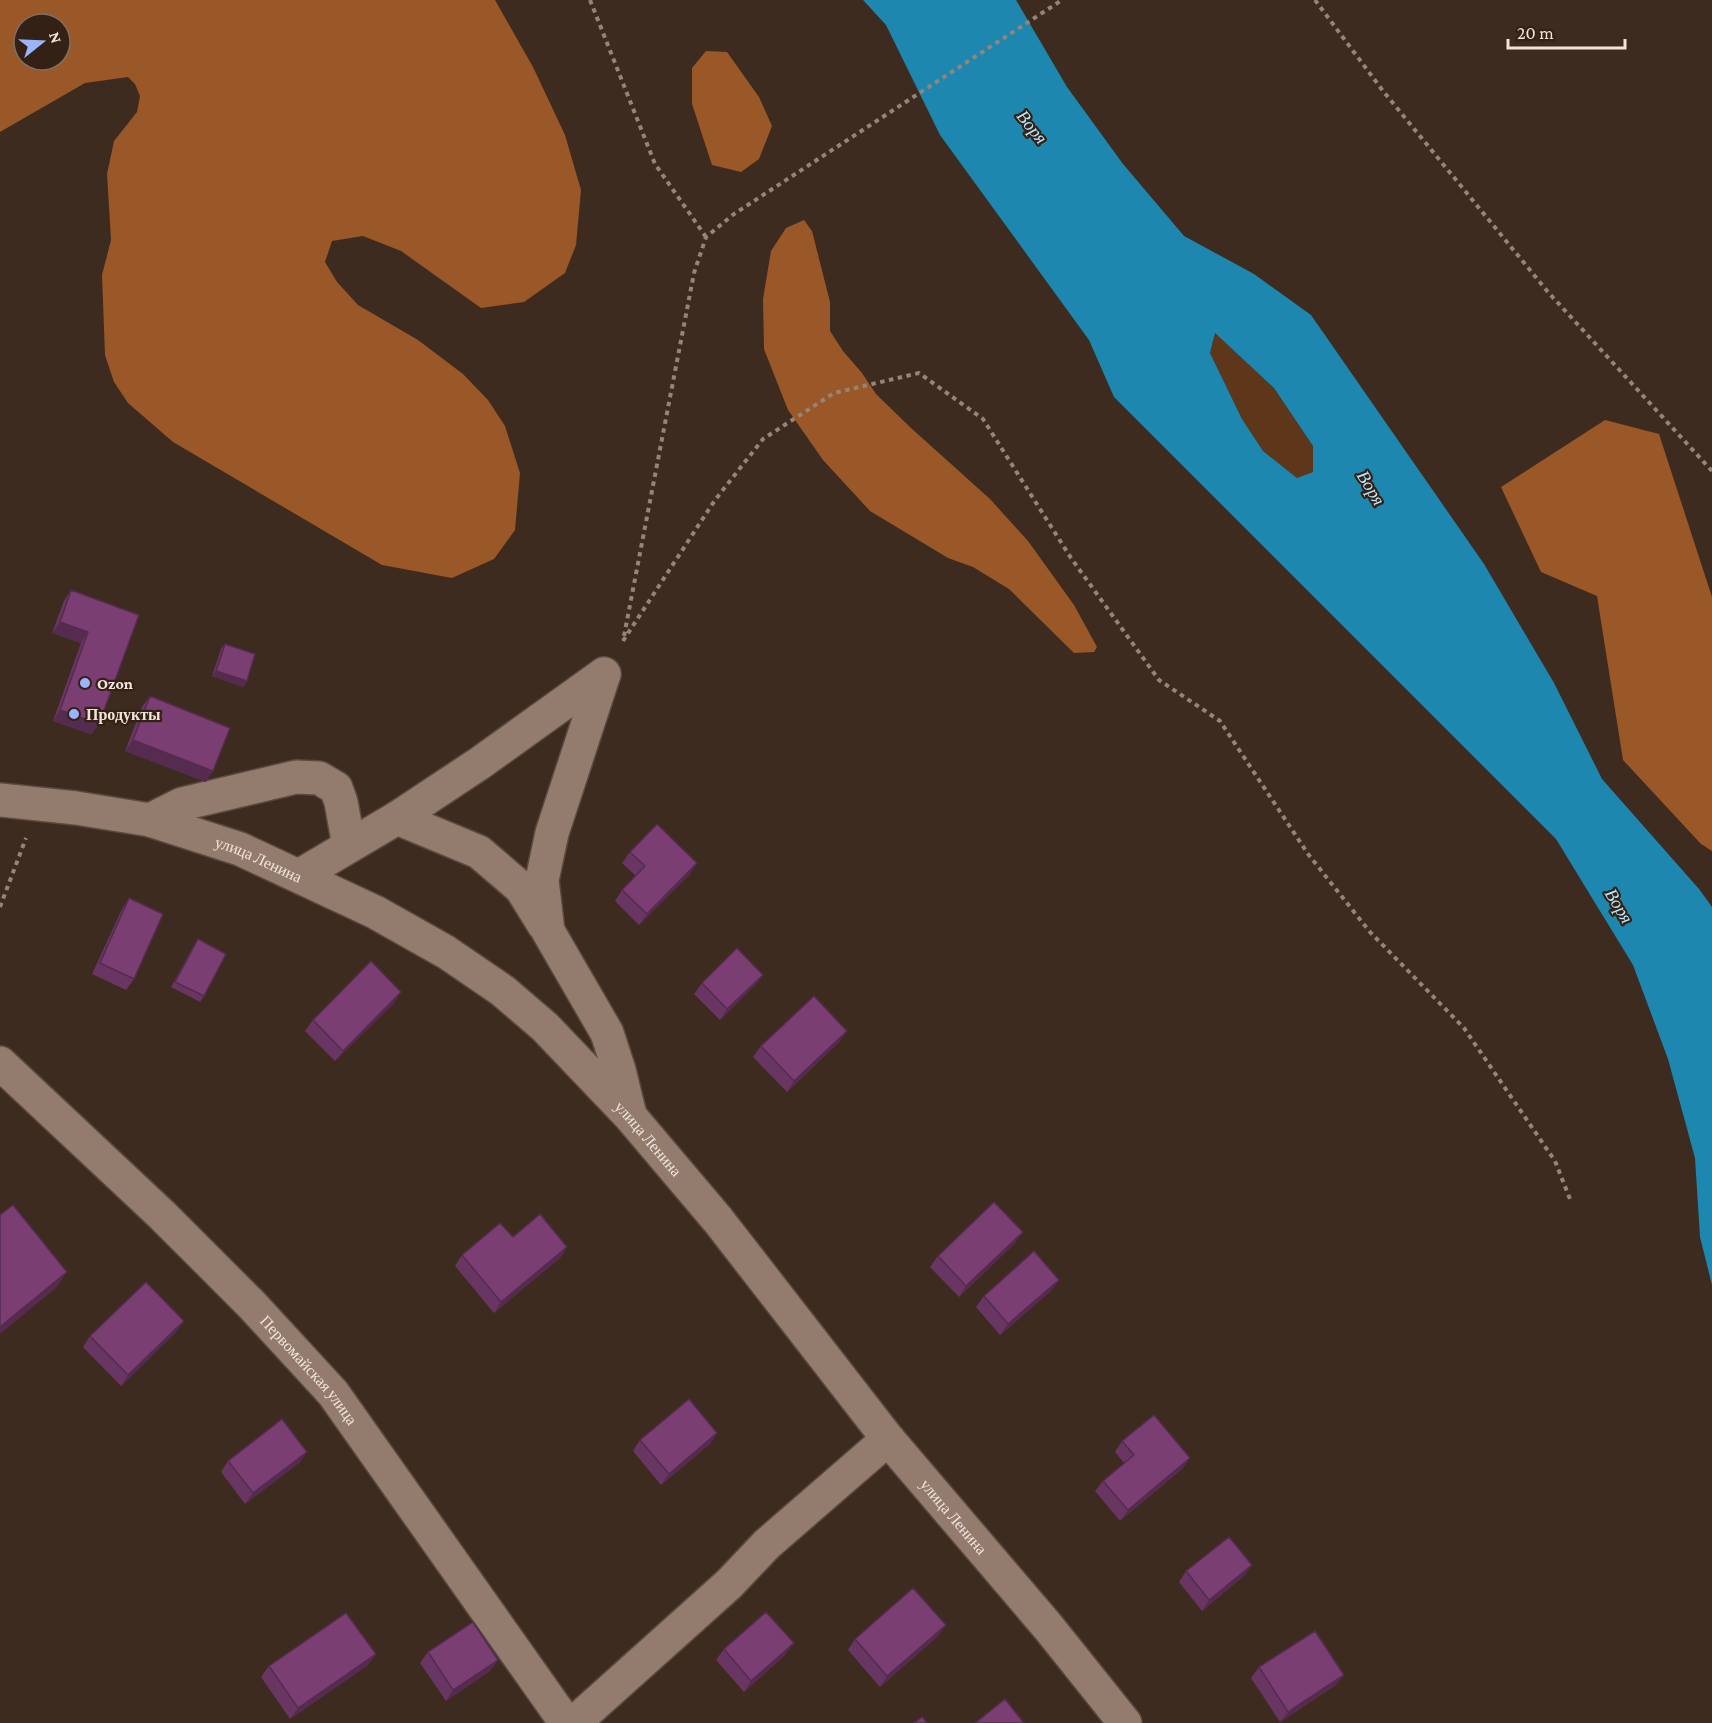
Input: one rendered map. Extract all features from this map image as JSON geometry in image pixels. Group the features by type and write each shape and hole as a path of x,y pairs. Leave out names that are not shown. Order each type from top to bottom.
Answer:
{"street":[{"path":"299,876 397,818 604,674"},
{"path":"548,931 542,880 552,833 604,674"},
{"path":"150,820 182,804 296,777 319,778 336,788 342,802 349,846"},
{"name":"улица Ленина","path":"0,800 150,820 240,849 375,912 446,952 503,991 545,1028 630,1116 718,1220 888,1439 1125,1723"},
{"path":"397,818 479,852 521,888 607,1033 630,1116"},
{"name":"Первомайская улица","path":"0,1063 162,1215 244,1297 333,1394 566,1723"},
{"path":"574,1723 729,1584 767,1544 888,1439"}],"path":[{"path":"590,0 655,164 706,237"},
{"path":"623,641 694,273 706,237 734,214 1062,0"},
{"path":"1315,0 1383,91 1548,292 1712,471"},
{"path":"604,674 715,500 763,439 834,393 919,373 982,419 1071,558 1159,680 1220,721 1308,855 1370,932 1464,1028 1555,1161 1570,1199"},
{"path":"0,907 39,804"}],"shaded area":[{"path":"0,0 495,0 533,67 565,135 581,190 576,245 565,273 524,302 481,308 401,251 363,236 332,241 325,262 337,282 358,305 418,340 463,374 488,400 505,426 520,473 515,530 494,559 452,578 382,565 173,442 128,403 114,382 105,355 102,275 111,240 107,174 114,141 137,112 140,96 135,84 128,77 85,83 0,132"},
{"path":"706,51 727,52 759,97 772,126 759,159 741,172 712,165 692,104 692,68"},
{"path":"804,220 812,231 830,302 830,331 843,351 876,394 990,499 1028,541 1074,605 1097,647 1094,652 1074,653 1009,589 973,567 948,558 870,511 823,460 788,410 764,349 763,299 771,251 786,228"},
{"path":"1215,333 1274,388 1313,446 1313,472 1297,478 1263,451 1242,419 1210,353"},
{"path":"1605,420 1659,434 1712,597 1712,851 1701,844 1623,760 1597,596 1541,572 1501,487"}],"water":[{"name":"Воря","path":"863,0 1016,0 1067,87 1123,164 1184,236 1254,274 1311,315 1484,564 1554,683 1602,779 1699,889 1712,907 1712,1285 1700,1237 1695,1158 1668,1059 1633,965 1556,839 1114,397 1089,340 940,135 886,25","holes":["1215,333 1274,388 1313,446 1313,472 1297,478 1263,451 1242,419 1210,353"]}],"building":[{"path":"71,590 139,615 99,724 60,710 88,632 60,622"},
{"path":"225,644 255,654 247,681 216,671"},
{"path":"150,696 230,728 213,771 133,740"},
{"path":"657,824 697,863 647,914 622,890 645,866 630,852"},
{"path":"129,898 163,914 134,979 100,963"},
{"path":"198,939 226,954 204,996 175,982"},
{"path":"737,948 763,975 727,1009 702,983"},
{"path":"371,961 401,992 343,1051 313,1020"},
{"path":"814,996 847,1031 794,1081 761,1046"},
{"path":"994,1202 1023,1232 966,1286 938,1256"},
{"path":"13,1205 67,1272 0,1327 0,1215"},
{"path":"540,1214 567,1247 501,1302 462,1255 500,1223 513,1237"},
{"path":"1034,1251 1059,1280 1008,1324 984,1296"},
{"path":"146,1282 184,1321 128,1375 90,1336"},
{"path":"689,1399 717,1433 669,1474 640,1440"},
{"path":"1154,1415 1190,1458 1128,1510 1103,1481 1134,1455 1122,1441"},
{"path":"282,1419 307,1452 253,1493 228,1461"},
{"path":"1229,1537 1252,1565 1209,1600 1186,1571"},
{"path":"913,1588 946,1625 887,1676 855,1639"},
{"path":"766,1612 794,1643 751,1681 724,1649"},
{"path":"346,1613 376,1654 298,1708 269,1666"},
{"path":"473,1622 498,1660 453,1690 428,1652"},
{"path":"1315,1631 1344,1675 1288,1712 1259,1667"},
{"path":"1005,1699 1024,1723 975,1723"},
{"path":"922,1717 927,1723 914,1723"}],"place":[{"name":"Ozon","path":"85,683"},
{"name":"Продукты","path":"74,714"}]}
